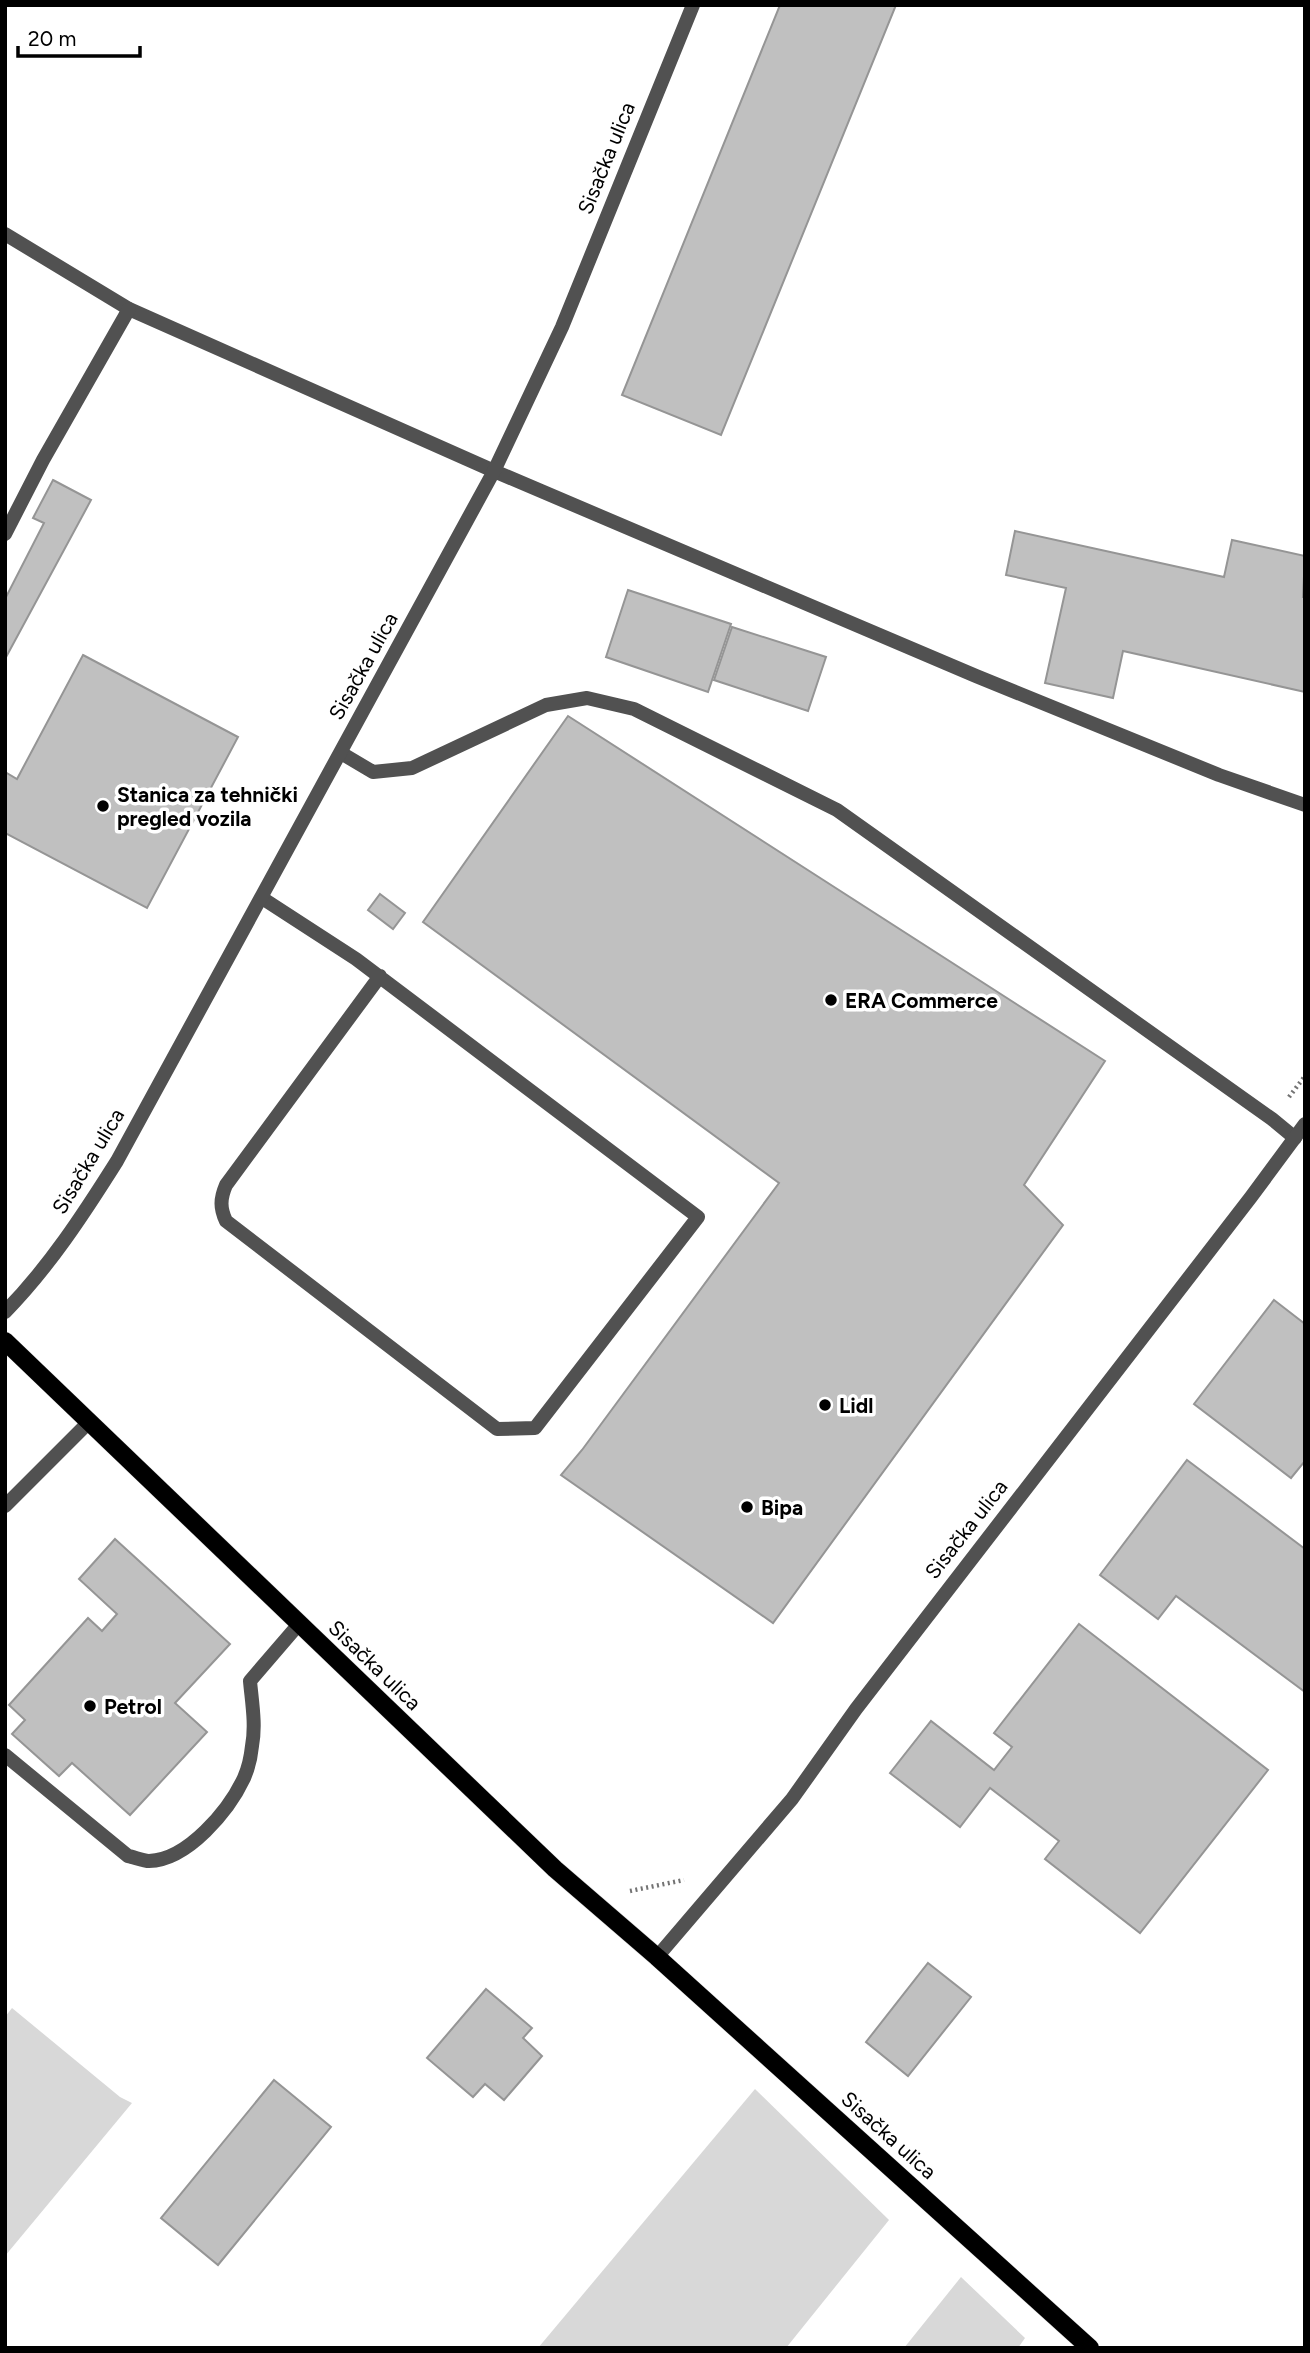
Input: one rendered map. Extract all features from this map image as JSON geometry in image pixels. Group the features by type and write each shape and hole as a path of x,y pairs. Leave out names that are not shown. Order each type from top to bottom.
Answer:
{"main road":[{"name":"Sisačka ulica","path":"5,1341 555,1869 657,1957 1090,2348"}],"street":[{"name":"Sisačka ulica","path":"5,1312 27,1290 63,1244 117,1161 494,471 562,327 693,5"},
{"path":"5,234 129,309 494,471 976,676 1219,775 1305,805"},
{"path":"5,534 43,460 129,309"},
{"path":"341,753 373,772 412,768 546,705 587,698 634,709 837,810 1295,1138"},
{"path":"262,898 356,958 380,976 698,1217 536,1428 497,1429 226,1221 220,1209 226,1185 380,976"},
{"name":"Sisačka ulica","path":"657,1957 792,1799 856,1709 1305,1124"},
{"path":"5,1506 89,1422"},
{"path":"5,1755 128,1856 149,1861 170,1856 195,1840 225,1811 245,1776 253,1745 254,1711 250,1681 299,1624"}],"shaded area":[{"path":"12,2008 120,2097 132,2103 5,2256 5,2017"},
{"path":"755,2089 889,2220 786,2348 538,2348"},
{"path":"961,2277 1025,2338 1018,2348 904,2348"}],"building":[{"path":"780,5 896,5 721,435 622,395"},
{"path":"53,480 91,500 5,659 5,599 44,523 33,518"},
{"path":"1015,531 1224,577 1232,540 1305,556 1305,692 1123,651 1113,698 1045,683 1066,588 1006,575"},
{"path":"628,590 731,624 708,692 606,657"},
{"path":"732,627 826,657 808,711 714,680"},
{"name":"Stanica za tehnički pregled vozila","path":"83,655 238,737 147,908 5,833 5,772 17,779"},
{"path":"568,716 1105,1061 1024,1185 1063,1225 773,1623 561,1475 779,1183 423,922"},
{"path":"380,894 405,913 393,929 368,910"},
{"path":"1274,1300 1305,1324 1305,1461 1291,1478 1194,1404"},
{"path":"1187,1460 1305,1549 1305,1692 1176,1596 1158,1619 1100,1575"},
{"path":"115,1539 230,1644 175,1703 207,1732 130,1815 72,1763 59,1776 12,1734 25,1720 9,1705 88,1618 102,1631 117,1614 79,1579"},
{"path":"1079,1624 1268,1770 1140,1933 1045,1859 1059,1841 990,1788 960,1827 890,1773 931,1721 994,1770 1012,1747 994,1733"},
{"path":"928,1963 971,1997 908,2076 866,2042"},
{"path":"486,1989 532,2028 523,2038 542,2056 504,2100 485,2084 473,2097 427,2058"},
{"path":"274,2080 331,2127 218,2265 161,2218"}],"place":[{"name":"Stanica za tehnički pregled vozila","path":"103,806"},
{"name":"ERA Commerce","path":"831,1000"},
{"name":"Lidl","path":"825,1405"},
{"name":"Bipa","path":"747,1507"},
{"name":"Petrol","path":"90,1706"}]}
